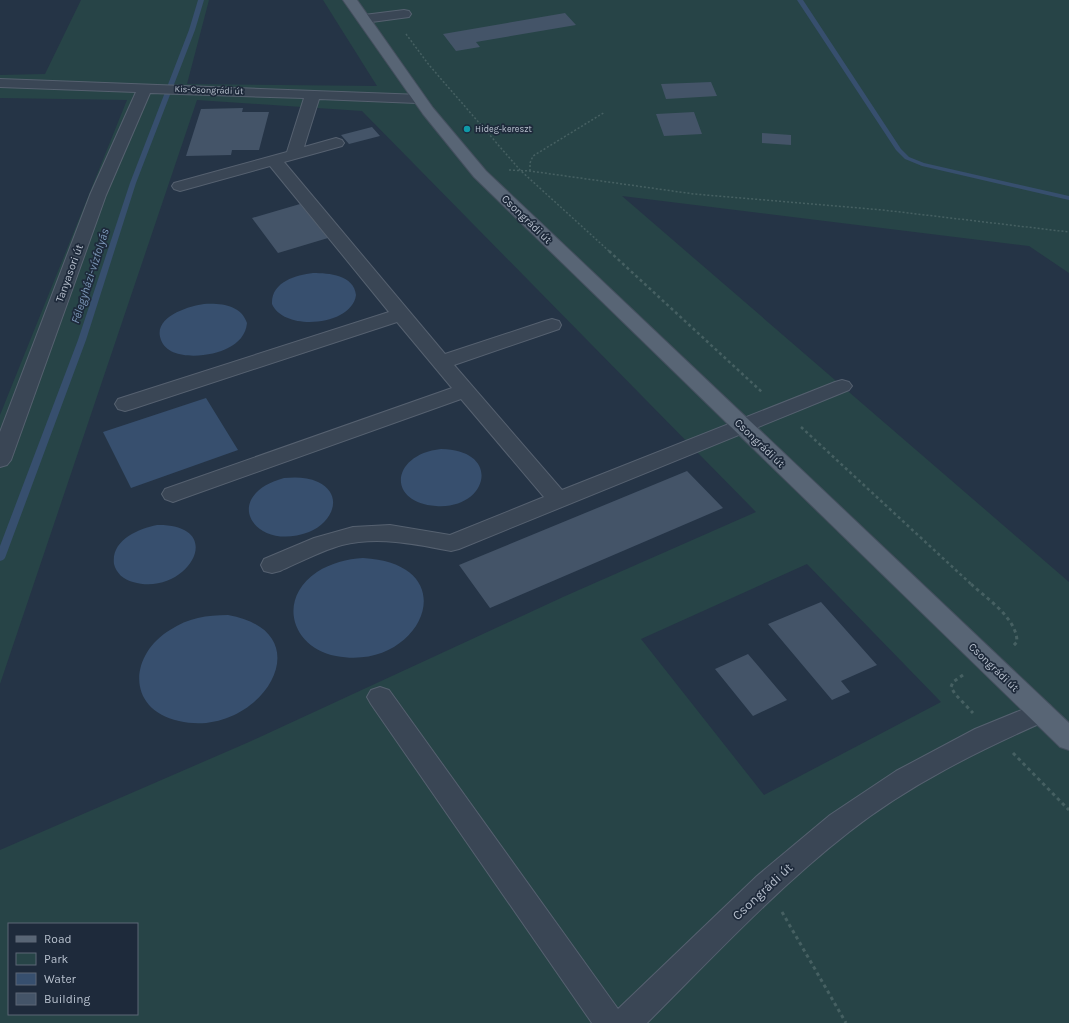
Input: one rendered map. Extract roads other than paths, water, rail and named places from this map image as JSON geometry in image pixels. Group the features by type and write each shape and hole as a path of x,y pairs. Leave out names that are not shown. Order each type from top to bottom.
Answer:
{"main road":[{"name":"Csongrádi út","path":"350,0 417,98 455,147 480,174 1069,739"}],"street":[{"path":"364,19 404,14"},
{"name":"Kis-Csongrádi út","path":"0,83 178,88 417,98"},
{"name":"Tanyasori út","path":"0,460 98,195 153,88"},
{"path":"294,154 312,94"},
{"path":"180,186 336,142"},
{"path":"273,160 465,391 559,500"},
{"path":"125,404 402,314"},
{"path":"442,362 552,324"},
{"path":"272,565 334,540 353,535 400,534 451,543 842,386"},
{"path":"173,494 465,391"},
{"path":"380,697 610,1023"},
{"name":"Csongrádi út","path":"625,1023 767,885 840,824 905,779 984,737 1041,712"}],"water":[{"path":"313,273 340,276 351,283 356,295 352,305 343,313 331,319 317,322 303,322 290,319 279,313 272,304 273,296 280,285 292,278"},
{"path":"204,304 230,306 240,312 247,323 241,338 232,346 212,354 192,356 181,355 166,347 161,340 160,332 162,325 167,319 181,310"},
{"path":"206,398 238,450 131,488 103,432"},
{"path":"441,449 461,452 474,459 480,469 481,479 477,490 467,499 454,505 436,506 420,503 408,496 402,488 401,478 404,468 412,459 425,453"},
{"path":"284,478 314,480 326,488 331,494 333,501 329,516 317,528 309,532 289,536 273,535 260,529 252,520 249,509 253,497 264,486"},
{"path":"157,525 179,528 192,536 196,547 193,559 184,571 170,580 153,584 127,580 121,576 114,564 114,556 117,548 127,537 142,529"},
{"path":"363,558 396,565 415,578 423,596 421,616 410,634 391,649 366,657 336,656 321,651 308,643 300,633 295,621 294,608 297,595 304,583 322,569 339,562"},
{"path":"228,615 258,626 274,642 277,661 271,682 256,701 234,715 208,723 179,721 162,715 149,705 142,694 139,680 141,667 147,653 156,641 177,626 191,620"}],"waterway":[{"name":"Félegyházi-vízfolyás","path":"0,558 82,340 133,183 192,30 201,0"},
{"path":"800,0 899,150 907,158 922,164 1069,198"}],"place":[{"name":"Hideg-kereszt","path":"467,129"}]}
